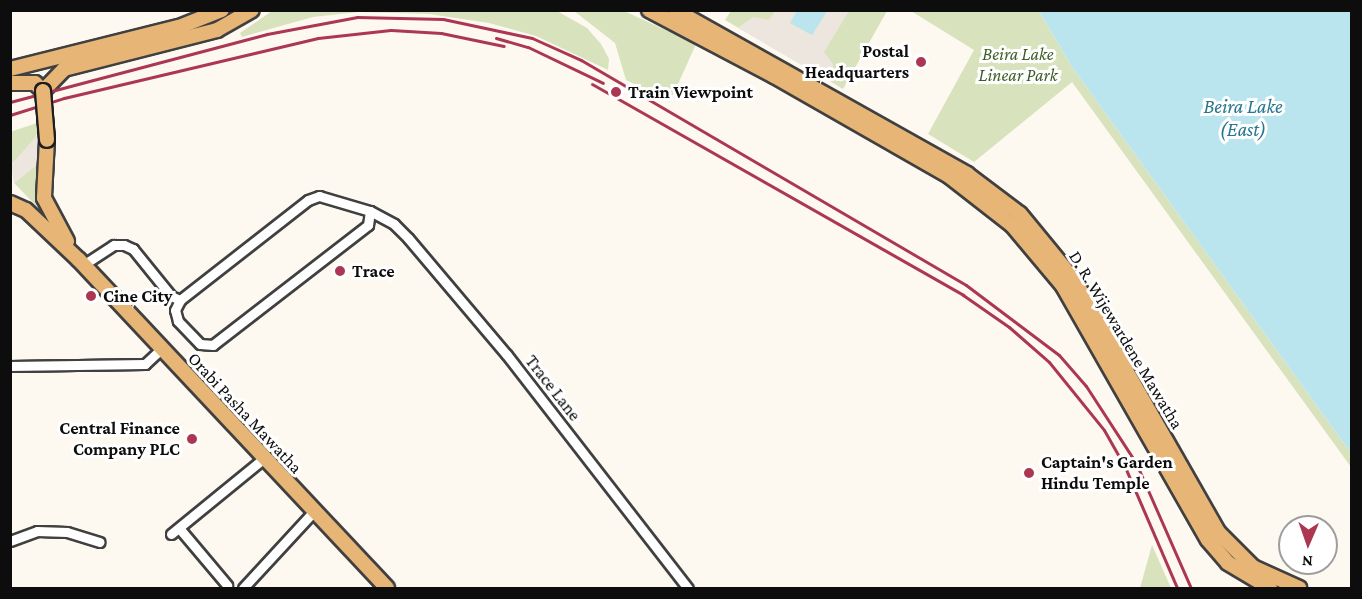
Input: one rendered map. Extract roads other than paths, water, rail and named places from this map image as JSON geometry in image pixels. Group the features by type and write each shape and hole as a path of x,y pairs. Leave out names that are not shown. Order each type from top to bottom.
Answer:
{"main road":[{"path":"43,91 64,69 217,30 252,10"},
{"name":"D. R. Wijewardene Mawatha","path":"649,10 712,35 967,174 1020,214 1075,281 1219,533 1253,567 1299,588"},
{"name":"D. R. Wijewardene Mawatha","path":"675,10 712,35 949,176 1012,225 1063,286 1208,540 1228,563 1270,588"},
{"path":"10,69 141,33 179,27 217,13 217,30"},
{"path":"10,83 35,83 43,91 47,140 44,198 52,219 81,262"},
{"path":"10,203 26,210 81,262"},
{"name":"Orabi Pasha Mawatha","path":"81,262 263,459 387,588"}],"street":[{"name":"Trace Lane","path":"175,298 308,200 330,197 382,216 408,238 507,355 688,588"},
{"path":"81,262 114,244 133,249 175,298 178,321 200,344 209,347 364,230 371,220 370,211"},
{"path":"10,366 145,364 161,349"},
{"path":"171,534 263,459"},
{"path":"243,588 314,512"},
{"path":"179,528 227,585"},
{"path":"10,541 38,531 67,532 100,542"}],"water":[{"path":"797,11 827,11 812,35 790,23"},
{"name":"Beira Lake (East)","path":"1039,11 1351,11 1351,453 1072,67"}],"railway":[{"path":"10,102 267,34 357,17 443,19 532,38 581,60 966,285 1059,355 1086,386 1136,463 1191,588"},
{"path":"10,115 64,98 318,38 391,30 441,33 504,46"},
{"path":"496,38 528,47 603,83"},
{"path":"592,84 963,295 1009,327 1049,362 1104,430 1125,467 1177,588"}],"place":[{"name":"Postal Headquarters","path":"921,62"},
{"name":"Train Viewpoint","path":"616,92"},
{"name":"Trace","path":"340,271"},
{"name":"Cine City","path":"91,296"},
{"name":"Central Finance Company PLC","path":"192,439"},
{"name":"Captain's Garden Hindu Temple","path":"1029,473"}],"park label":[{"name":"Beira Lake Linear Park","path":"1018,65"}]}
